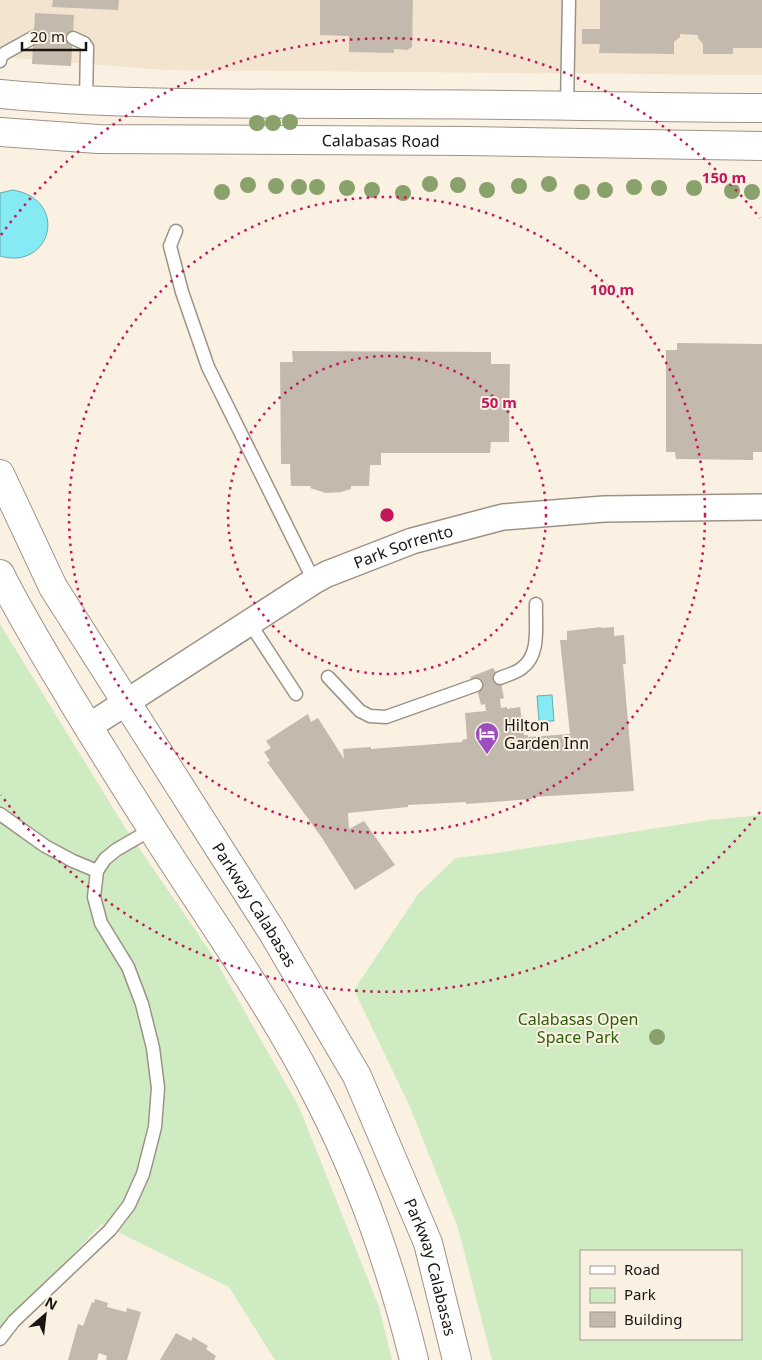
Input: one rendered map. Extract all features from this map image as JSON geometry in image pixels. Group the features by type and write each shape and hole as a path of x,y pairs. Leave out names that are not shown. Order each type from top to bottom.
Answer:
{"street":[{"path":"0,94 86,101 762,108"},
{"path":"169,138 190,123 207,122 217,103"},
{"path":"467,141 468,104"},
{"name":"Calabasas Road","path":"0,132 98,139 467,141 762,146"},
{"name":"Parkway Calabasas","path":"0,474 53,587 273,933 357,1076 428,1243 457,1360"},
{"name":"Park Sorrento","path":"88,727 314,581 327,574 412,541 503,517 604,509 762,507"},
{"path":"0,574 17,608 88,727 152,830 256,987 319,1099 352,1170 384,1253 414,1360"}],"lane":[{"path":"567,106 570,0"},
{"path":"0,61 5,53 34,37"},
{"path":"73,38 87,47 86,101"},
{"path":"176,231 170,246 182,292 208,368 272,500 314,581"},
{"path":"500,678 521,670 530,661 534,652 536,604"},
{"path":"249,622 296,694"},
{"path":"328,677 360,711 370,716 386,717 476,685"},
{"path":"0,814 44,846 98,871"},
{"path":"0,1339 14,1321 110,1230 129,1205 143,1174 155,1127 158,1088 153,1048 142,1004 128,966 101,923 94,897 98,871 105,859 116,850 152,830"}],"shaded area":[{"path":"0,0 762,0 762,75 164,70 0,57"}],"green space":[{"path":"0,624 126,829 213,956 299,1107 379,1307 392,1360 275,1360 229,1287 102,1224 0,1330"},
{"name":"Calabasas Open Space Park","path":"762,815 762,1360 492,1360 458,1228 410,1107 354,990 419,893 456,858 709,820"}],"water":[{"path":"13,190 31,196 42,207 47,219 47,232 42,244 32,253 18,258 0,256 0,193"},
{"path":"552,695 554,721 539,721 537,696"}],"building":[{"path":"53,0 119,0 118,10 52,7"},
{"path":"320,0 413,0 412,47 407,50 394,49 394,53 349,52 349,36 320,35"},
{"path":"600,0 762,0 762,48 733,48 733,54 703,54 703,44 698,35 680,34 680,37 674,42 674,54 599,53 600,44 582,44 582,29 600,29"},
{"path":"35,13 74,15 71,66 32,64"},
{"path":"677,343 762,344 762,452 753,452 753,460 676,459 675,452 666,452 666,350 677,350"},
{"path":"292,351 491,352 491,364 510,364 509,442 491,442 490,453 381,453 381,465 370,465 369,486 351,486 351,489 341,492 326,493 310,488 311,486 291,486 290,464 281,464 280,362 293,362"},
{"name":"Hilton Garden Inn","path":"614,627 614,636 624,635 626,664 623,664 634,791 532,797 532,799 466,804 466,802 408,805 408,807 348,813 349,829 364,821 395,865 355,890 322,838 267,762 270,761 264,752 271,748 266,741 308,714 311,722 318,718 344,759 343,749 371,747 371,749 462,742 462,740 467,739 465,713 486,711 485,704 481,705 476,685 470,677 493,668 500,678 504,698 500,699 501,708 520,707 524,735 528,735 528,737 570,734 560,640 567,640 567,631"},
{"path":"95,1299 108,1303 107,1307 126,1312 127,1308 141,1312 127,1360 106,1360 107,1356 99,1353 97,1360 68,1360 78,1324 83,1326 92,1302 94,1303"},
{"path":"176,1333 191,1341 193,1337 208,1346 206,1349 216,1356 214,1360 160,1360"}],"place":[{"name":"Hilton Garden Inn","path":"487,755"}]}
